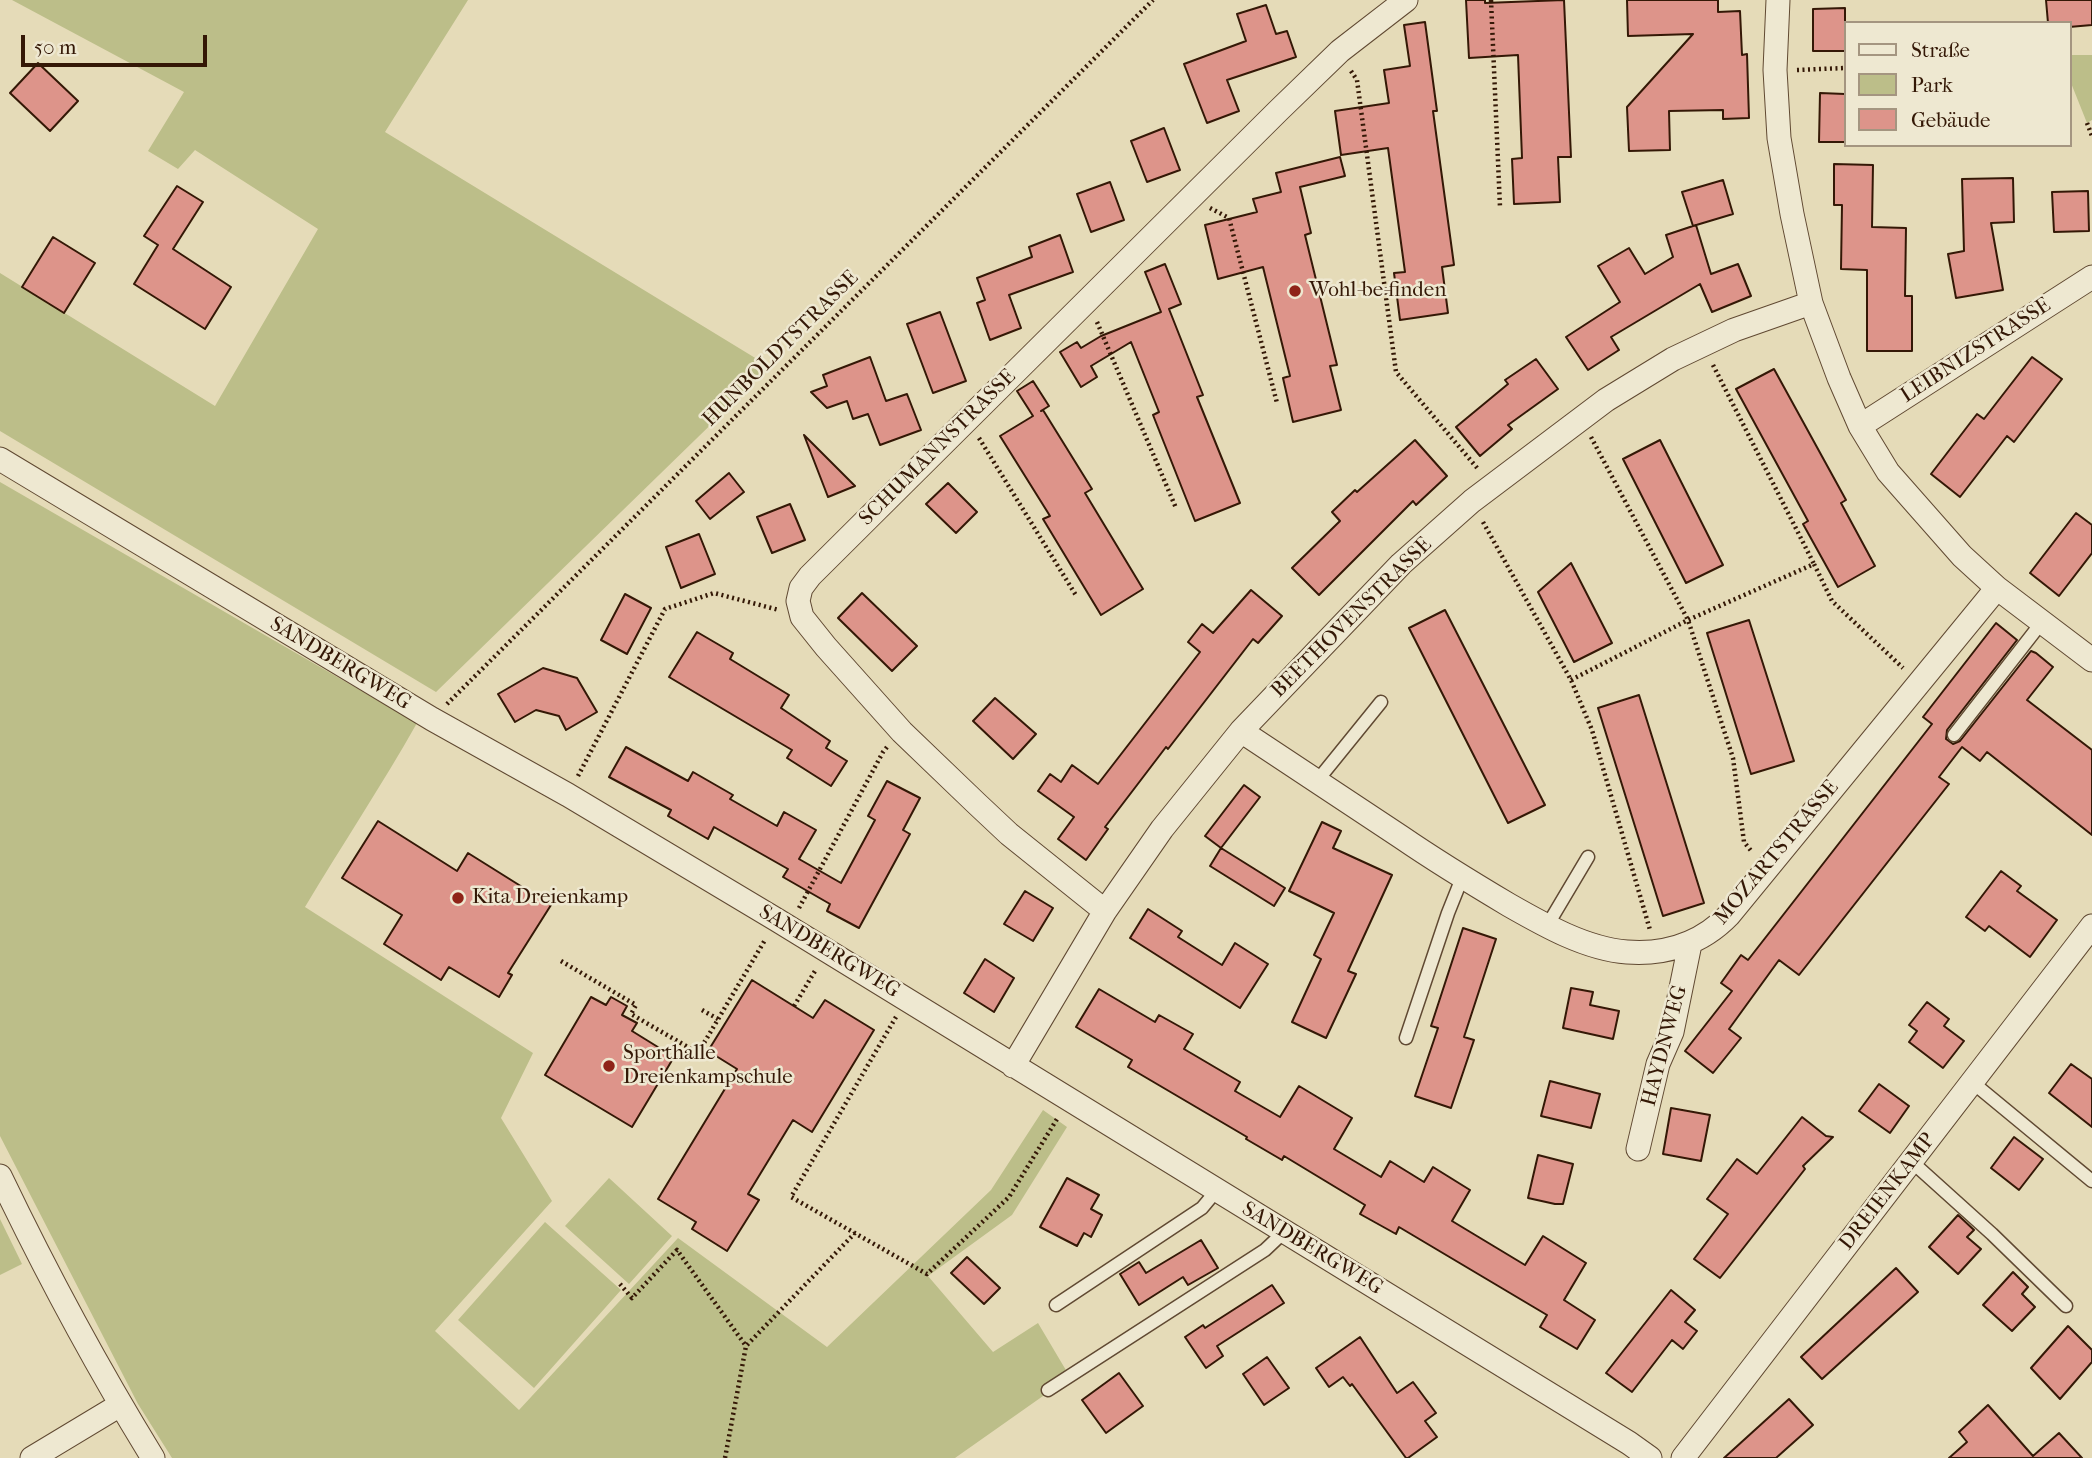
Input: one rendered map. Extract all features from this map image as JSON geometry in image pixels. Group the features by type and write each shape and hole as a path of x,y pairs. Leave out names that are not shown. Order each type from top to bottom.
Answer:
{"street":[{"name":"SCHUMANNSTRASSE","path":"802,617 798,601 801,588 810,576 1340,51 1406,0"},
{"path":"1778,0 1775,70 1779,138 1792,215 1811,303 1860,426 1888,471 1962,556 1997,588 2092,660"},
{"name":"LEIBNIZSTRASSE","path":"1860,426 2092,277"},
{"name":"BEETHOVENSTRASSE","path":"1013,1066 1105,911 1162,829 1241,731 1401,564 1472,501 1580,418 1673,359 1734,330 1811,303"},
{"name":"SANDBERGWEG","path":"0,459 432,719 568,795 827,951 1650,1458"},
{"name":"MOZARTSTRASSE","path":"1241,731 1462,878 1547,926 1582,942 1626,952 1656,951 1690,944 1717,928 1997,588"},
{"path":"802,617 902,732 1009,834 1105,911"},
{"name":"DREIENKAMP","path":"1683,1458 1972,1082 2088,939"},
{"name":"HAYDNWEG","path":"1638,1149 1658,1064 1672,1032 1690,944"},
{"path":"0,1176 120,1405 153,1458"},
{"path":"32,1458 120,1405"}],"lane":[{"path":"1954,735 2042,622"},
{"path":"1317,781 1381,702"},
{"path":"1547,926 1588,857"},
{"path":"1406,1038 1462,878"},
{"path":"1972,1082 2092,1181"},
{"path":"1911,1161 2066,1306"},
{"path":"1056,1305 1202,1208 1217,1190"},
{"path":"1048,1390 1265,1250 1284,1232"}],"path":[{"name":"HUNBOLDTSTRASSE","path":"432,719 1153,0"},
{"path":"1491,0 1500,207"},
{"path":"1340,51 1357,80 1396,372 1492,485"},
{"path":"1775,70 1843,68"},
{"path":"2087,123 2092,136"},
{"path":"1190,198 1229,218 1277,403"},
{"path":"1088,300 1175,508"},
{"path":"1703,345 1832,601 1919,683"},
{"path":"1580,418 1688,620 1732,758 1744,842 1767,869"},
{"path":"967,420 1077,597"},
{"path":"1472,501 1571,680 1592,730 1656,951"},
{"path":"1571,680 1688,620 1814,564"},
{"path":"568,795 665,609 714,593 802,617"},
{"path":"561,961 636,1005 631,1014 698,1053 782,924 815,881 883,752 902,732"},
{"path":"794,1006 827,951"},
{"path":"906,999 791,1197 927,1274 1009,1197 1069,1100"},
{"path":"702,1010 718,1019"},
{"path":"725,1458 746,1346 855,1233"},
{"path":"620,1284 632,1298 677,1250 746,1346"}],"green space":[{"path":"12,0 468,0 385,132 770,367 436,692 0,431 0,273 215,406 318,229 195,150 178,169 148,151 184,92"},
{"path":"2071,55 2092,55 2092,120 2087,123 2071,83"},
{"path":"0,482 417,723 305,907 533,1053 501,1118 552,1201 435,1331 519,1410 678,1238 827,1347 991,1190 1043,1110 1067,1127 1012,1215 928,1276 993,1352 1038,1323 1070,1377 955,1458 172,1458 138,1404 0,1136"},
{"path":"609,1178 672,1236 629,1284 565,1226"},
{"path":"0,1219 22,1264 0,1275"},
{"path":"545,1222 621,1290 534,1388 458,1320"}],"building":[{"path":"1466,0 1485,0 1485,3 1564,0 1571,157 1558,157 1560,202 1514,204 1512,159 1522,158 1518,55 1469,58"},
{"path":"1627,0 1718,0 1718,12 1740,11 1742,55 1747,54 1749,118 1723,119 1723,110 1669,111 1670,150 1629,151 1627,107 1693,34 1628,36"},
{"path":"2046,0 2092,0 2092,25 2071,27 2071,21 2048,21"},
{"path":"1266,5 1276,34 1287,31 1296,57 1227,80 1239,111 1207,123 1184,64 1246,41 1237,14"},
{"path":"1845,8 1843,51 1813,51 1813,9"},
{"path":"1425,22 1437,111 1433,111 1454,265 1442,267 1448,313 1400,320 1394,273 1405,272 1388,148 1341,155 1335,111 1389,103 1384,70 1410,66 1404,25"},
{"path":"38,63 78,101 50,131 10,93"},
{"path":"1820,93 1843,94 1843,142 1819,142"},
{"path":"1164,128 1180,170 1147,182 1131,141"},
{"path":"1340,157 1345,176 1300,187 1311,233 1305,235 1337,365 1330,366 1341,410 1293,422 1283,378 1290,376 1263,267 1218,279 1205,225 1257,212 1253,199 1281,192 1276,173"},
{"path":"1834,164 1873,165 1872,227 1906,228 1905,296 1912,296 1912,351 1867,351 1867,270 1841,269 1842,205 1834,205"},
{"path":"2013,178 2014,222 1991,223 2003,290 1956,298 1948,254 1964,251 1962,179"},
{"path":"1723,180 1733,214 1693,226 1682,192"},
{"path":"1110,182 1124,220 1091,232 1077,194"},
{"path":"177,186 203,202 173,249 231,287 205,329 134,284 158,245 144,236"},
{"path":"2088,191 2089,231 2054,232 2052,192"},
{"path":"1696,225 1711,274 1738,264 1751,296 1712,312 1700,284 1611,337 1619,350 1588,370 1566,337 1620,302 1598,266 1629,248 1645,274 1673,257 1666,235"},
{"path":"1060,235 1073,272 1009,295 1021,328 990,340 977,303 985,300 977,278 1032,257 1029,247"},
{"path":"53,237 95,263 64,313 22,287"},
{"path":"1165,264 1181,304 1169,309 1203,395 1197,397 1240,503 1195,521 1153,415 1159,412 1131,342 1091,366 1097,377 1081,387 1060,352 1077,342 1081,348 1101,336 1161,312 1145,272"},
{"path":"940,312 966,381 933,393 907,324"},
{"path":"870,357 886,401 907,394 921,430 880,445 868,414 853,419 847,401 827,408 811,392 827,386 823,375"},
{"path":"2032,357 2062,379 2014,442 2007,436 1960,497 1931,474 1977,414 1984,419"},
{"path":"1536,359 1558,389 1508,425 1512,429 1480,456 1456,427 1508,384 1505,380"},
{"path":"1774,369 1846,500 1841,503 1875,566 1838,587 1803,524 1808,521 1736,389"},
{"path":"1033,381 1049,406 1041,411 1043,410 1092,489 1085,493 1143,589 1101,615 1043,519 1050,516 1000,436 1033,416 1017,391"},
{"path":"804,435 855,486 828,497"},
{"path":"1415,440 1447,476 1416,505 1413,501 1319,595 1292,568 1340,521 1332,512"},
{"path":"1660,440 1723,565 1686,583 1623,459"},
{"path":"729,473 744,492 710,519 696,501"},
{"path":"948,483 977,512 956,533 926,504"},
{"path":"790,504 805,540 772,553 757,517"},
{"path":"2076,513 2092,525 2092,553 2059,596 2030,573"},
{"path":"699,534 715,574 681,588 666,547"},
{"path":"1571,563 1612,643 1574,662 1538,592"},
{"path":"1251,590 1282,616 1258,643 1253,639 1168,749 1166,747 1105,827 1108,829 1086,860 1058,839 1074,817 1038,791 1050,774 1061,782 1072,765 1098,784 1200,652 1188,642 1202,624 1213,633"},
{"path":"862,593 917,646 892,671 838,618"},
{"path":"625,594 651,608 627,654 601,640"},
{"path":"1445,610 1545,805 1508,823 1409,628"},
{"path":"1749,620 1794,761 1751,774 1707,633"},
{"path":"1996,623 2017,640 1947,730 1946,739 1953,744 1960,741 2031,651 2036,653 2053,667 2027,700 2092,750 2092,835 1987,752 1980,761 1962,747 1939,777 1949,784 1799,975 1779,960 1729,1029 1741,1038 1713,1073 1685,1051 1732,991 1721,983 1741,955 1748,960 1932,724 1923,717"},
{"path":"697,632 733,653 730,659 789,695 781,708 830,741 826,748 847,761 831,786 787,758 792,750 669,677"},
{"path":"543,668 577,678 597,712 566,730 559,716 536,710 515,722 498,694"},
{"path":"1639,695 1704,903 1663,916 1598,708"},
{"path":"995,698 1036,734 1013,759 973,721"},
{"path":"626,747 688,781 693,772 733,795 730,799 777,826 784,812 816,830 799,859 841,883 875,820 868,816 887,781 920,798 903,830 910,834 859,928 827,911 830,904 783,877 788,869 714,827 708,839 668,816 671,810 609,777"},
{"path":"1244,785 1260,797 1221,848 1205,836"},
{"name":"Kita Dreienkamp","path":"378,821 457,871 468,853 551,905 508,973 512,975 499,997 449,967 441,980 384,944 402,915 342,878"},
{"path":"1322,822 1341,831 1333,848 1392,875 1348,971 1356,974 1326,1038 1292,1022 1321,959 1314,955 1334,913 1289,891"},
{"path":"1221,848 1285,888 1274,906 1210,866"},
{"path":"2001,871 2021,886 2017,891 2057,920 2030,957 1989,926 1985,931 1966,917"},
{"path":"1025,891 1053,908 1033,941 1004,924"},
{"path":"1148,909 1182,931 1178,937 1222,965 1235,943 1268,964 1240,1008 1130,938"},
{"path":"1463,928 1496,939 1464,1037 1474,1040 1451,1108 1415,1096 1438,1028 1431,1026"},
{"path":"985,959 1014,978 994,1012 964,993"},
{"path":"752,980 813,1018 825,1000 874,1030 812,1132 793,1120 748,1194 759,1200 727,1251 692,1229 696,1222 658,1199 737,1069 708,1051"},
{"path":"1571,988 1593,992 1590,1005 1619,1011 1613,1039 1563,1028"},
{"path":"1099,989 1155,1022 1159,1015 1193,1034 1184,1049 1240,1082 1235,1091 1280,1117 1299,1086 1352,1118 1334,1149 1381,1177 1390,1161 1424,1182 1433,1167 1470,1190 1452,1221 1525,1265 1543,1236 1586,1263 1564,1300 1595,1320 1577,1349 1540,1327 1547,1315 1399,1227 1396,1234 1360,1214 1365,1205 1284,1156 1282,1160 1128,1067 1132,1060 1076,1027"},
{"name":"Sporthalle Dreienkampschule","path":"591,997 606,1005 611,997 627,1006 622,1015 637,1023 632,1031 674,1057 632,1127 545,1075"},
{"path":"1927,1002 1949,1019 1944,1026 1964,1041 1943,1068 1909,1042 1917,1031 1909,1025"},
{"path":"2071,1064 2092,1079 2092,1127 2049,1093"},
{"path":"1550,1081 1600,1094 1591,1128 1541,1116"},
{"path":"1879,1084 1909,1106 1890,1133 1859,1111"},
{"path":"1671,1108 1710,1115 1701,1161 1663,1154"},
{"path":"1802,1117 1826,1136 1833,1137 1803,1166 1805,1169 1720,1278 1694,1259 1728,1214 1707,1199 1737,1159 1757,1174"},
{"path":"2014,1137 2043,1159 2019,1190 1991,1168"},
{"path":"1538,1155 1573,1164 1563,1204 1528,1198"},
{"path":"1067,1178 1099,1195 1091,1209 1102,1215 1091,1237 1084,1233 1077,1246 1040,1227"},
{"path":"1958,1215 1974,1230 1967,1237 1981,1249 1958,1274 1929,1247"},
{"path":"1201,1240 1218,1268 1188,1285 1183,1277 1139,1305 1120,1274 1139,1262 1146,1273"},
{"path":"967,1257 1000,1288 984,1304 951,1273"},
{"path":"1896,1268 1918,1292 1822,1379 1801,1357"},
{"path":"2013,1272 2028,1287 2022,1294 2035,1307 2012,1331 1983,1305"},
{"path":"1272,1285 1284,1303 1217,1346 1223,1356 1206,1368 1185,1337 1203,1325 1205,1328"},
{"path":"1671,1290 1695,1310 1685,1322 1697,1331 1683,1349 1672,1340 1632,1392 1606,1373"},
{"path":"2068,1326 2092,1350 2092,1362 2060,1399 2031,1368"},
{"path":"1360,1337 1397,1393 1413,1382 1436,1413 1425,1421 1437,1437 1408,1458 1352,1384 1350,1386 1343,1377 1329,1387 1316,1368"},
{"path":"1267,1357 1289,1388 1264,1405 1243,1374"},
{"path":"1119,1373 1143,1406 1106,1433 1082,1400"},
{"path":"1789,1399 1813,1425 1776,1458 1724,1458"},
{"path":"1988,1405 2033,1456 2059,1433 2082,1458 1949,1458 1967,1442 1959,1432"}],"place":[{"name":"Wohl-be-finden","path":"1295,291"},
{"name":"Kita Dreienkamp","path":"458,898"},
{"name":"Sporthalle Dreienkampschule","path":"609,1066"}]}
